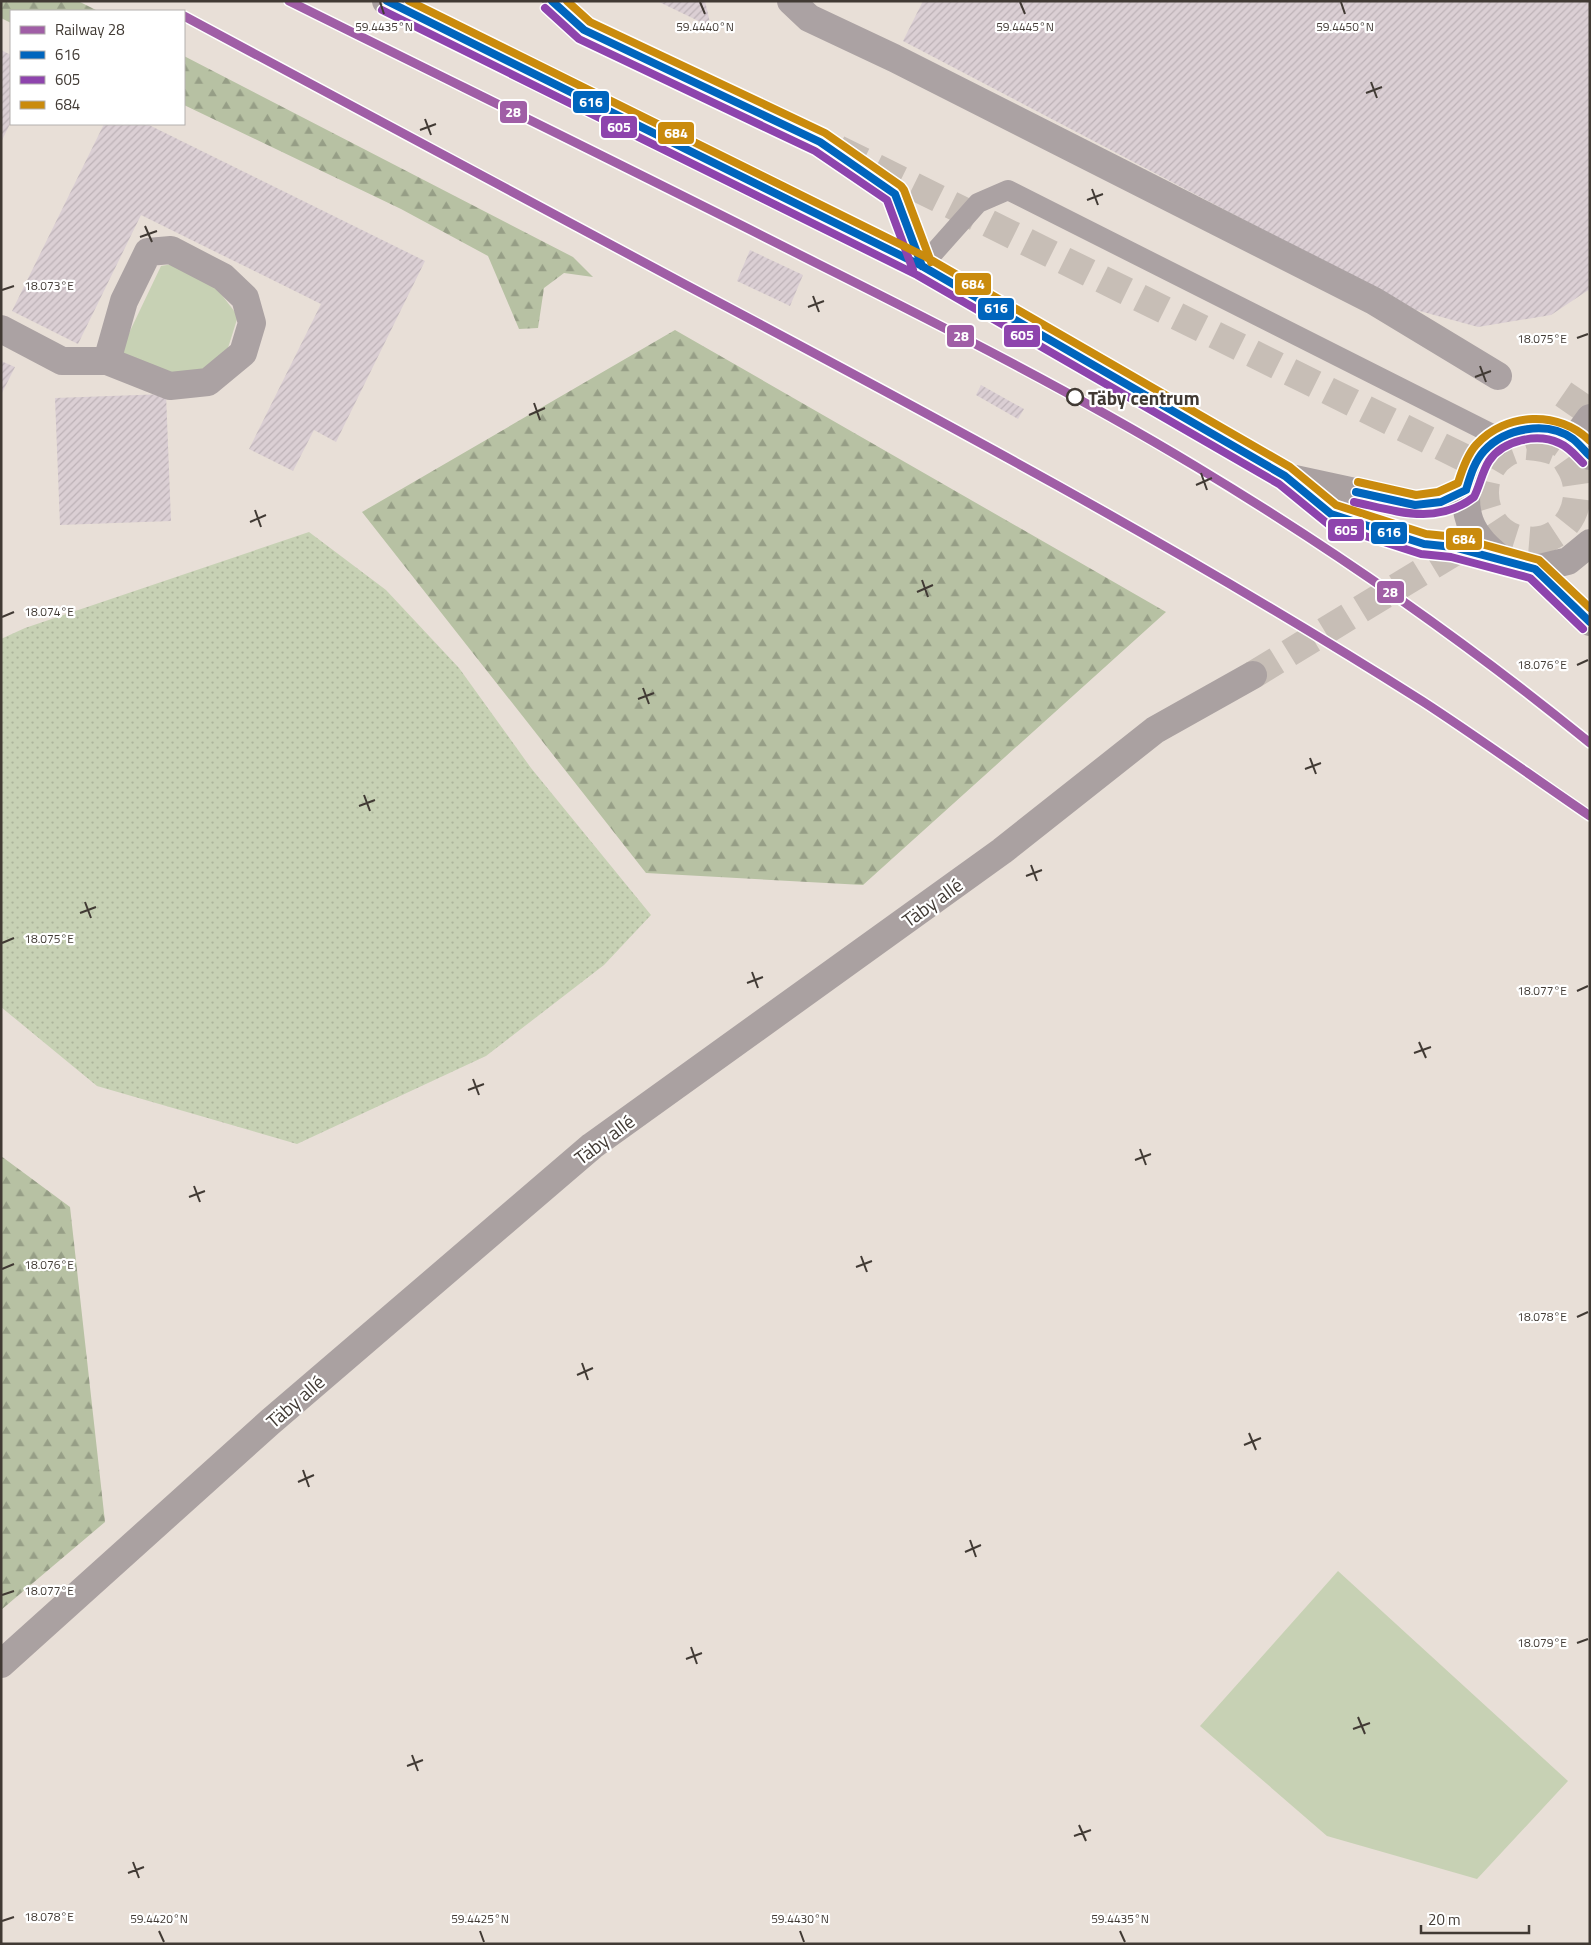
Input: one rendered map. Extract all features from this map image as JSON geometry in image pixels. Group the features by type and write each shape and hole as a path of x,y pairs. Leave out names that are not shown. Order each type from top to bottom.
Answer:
{"street":[{"path":"386,1 922,266 1285,476 1332,514 1424,544 1453,547 1535,569 1590,622"},
{"path":"791,1 809,18 894,58 1374,301 1498,376"},
{"path":"1,329 62,361 108,361 170,386 208,382 243,353 252,323 245,298 223,277 171,250 148,252 124,301 108,361"},
{"path":"1502,560 1483,544 1470,522 1466,490 1470,475 1484,452 1500,438 1532,428 1554,430 1582,448 1590,418"},
{"path":"1285,476 1415,506 1440,502 1466,490"},
{"path":"1535,569 1568,561 1590,543"},
{"name":"Täby allé","path":"1,1664 270,1422 592,1146 1002,851 1155,730 1253,675"}],"lane":[{"path":"552,1 584,30 820,142 895,194 922,266 978,203 1008,190 1500,438"}],"green space":[{"path":"1,1 78,1 96,10 10,10 10,22 1,18"},
{"path":"185,57 573,257 593,277 564,273 544,288 538,328 519,329 488,256 401,209 185,105"},
{"path":"173,264 211,281 238,316 228,348 202,371 172,373 120,352 161,266"},
{"path":"675,330 1166,612 863,885 646,873 362,512"},
{"path":"309,532 386,590 459,668 531,768 651,915 604,965 486,1056 297,1144 97,1086 1,1007 1,639 25,628"},
{"path":"1,1156 70,1207 105,1522 1,1610"},
{"path":"1338,1571 1568,1781 1477,1879 1327,1836 1200,1726"}],"building":[{"path":"657,1 705,1 711,27"},
{"path":"923,1 1590,1 1590,289 1551,315 1478,327 1416,310 903,41"},
{"path":"1,50 10,54 10,124 1,142"},
{"path":"104,125 149,125 425,261 336,442 314,430 293,471 249,449 321,304 141,215 78,344 12,311"},
{"path":"750,250 803,275 790,306 737,281"},
{"path":"1,361 15,367 1,395"},
{"path":"981,385 1024,409 1018,419 976,395"},
{"path":"166,394 171,521 60,525 55,398"}],"tunnel":[{"path":"838,149 1489,470"},
{"path":"1543,448 1590,380"},
{"path":"1527,446 1548,449 1563,456 1575,478 1577,492 1576,505 1571,518 1563,528 1552,536 1540,540 1520,539 1503,532 1493,521 1486,504 1485,485 1492,467 1505,454 1527,446"},
{"path":"1574,472 1590,458"},
{"path":"1253,675 1474,540"}],"rail line":[{"name":"28","path":"289,1 912,311 1055,386 1149,439 1348,563 1495,668 1590,743"},
{"name":"28","path":"185,17 497,185 873,384 1150,538 1242,591 1422,701 1590,816"}],"transit line":[{"name":"616","path":"387,1 922,266 1285,476 1331,514 1424,544 1453,547 1535,569 1590,622"},
{"name":"684","path":"409,1 926,257 1290,467 1336,505 1426,534 1456,537 1539,560 1590,608"},
{"name":"616","path":"552,1 584,30 820,142 895,194 922,266"},
{"name":"684","path":"567,1 590,22 825,133 901,186 931,262"},
{"name":"605","path":"545,8 579,39 815,151 887,200 913,270"},
{"name":"605","path":"382,10 917,275 1279,484 1328,524 1421,554 1451,557 1530,578 1583,629"},
{"name":"684","path":"1358,482 1416,495 1438,492 1458,483 1470,453 1488,434 1502,426 1517,421 1533,419 1564,424 1578,431 1590,441"},
{"name":"616","path":"1466,490 1475,465 1484,451 1493,443 1515,432 1539,428 1563,433 1573,439 1590,456"},
{"name":"605","path":"1354,502 1415,514 1430,514 1460,506 1474,497 1489,461 1495,454 1512,443 1521,440 1541,439 1559,443 1569,449 1583,463"},
{"name":"616","path":"1356,492 1415,505 1441,502 1466,490"}],"place":[{"name":"Täby centrum","path":"1075,397"}]}
